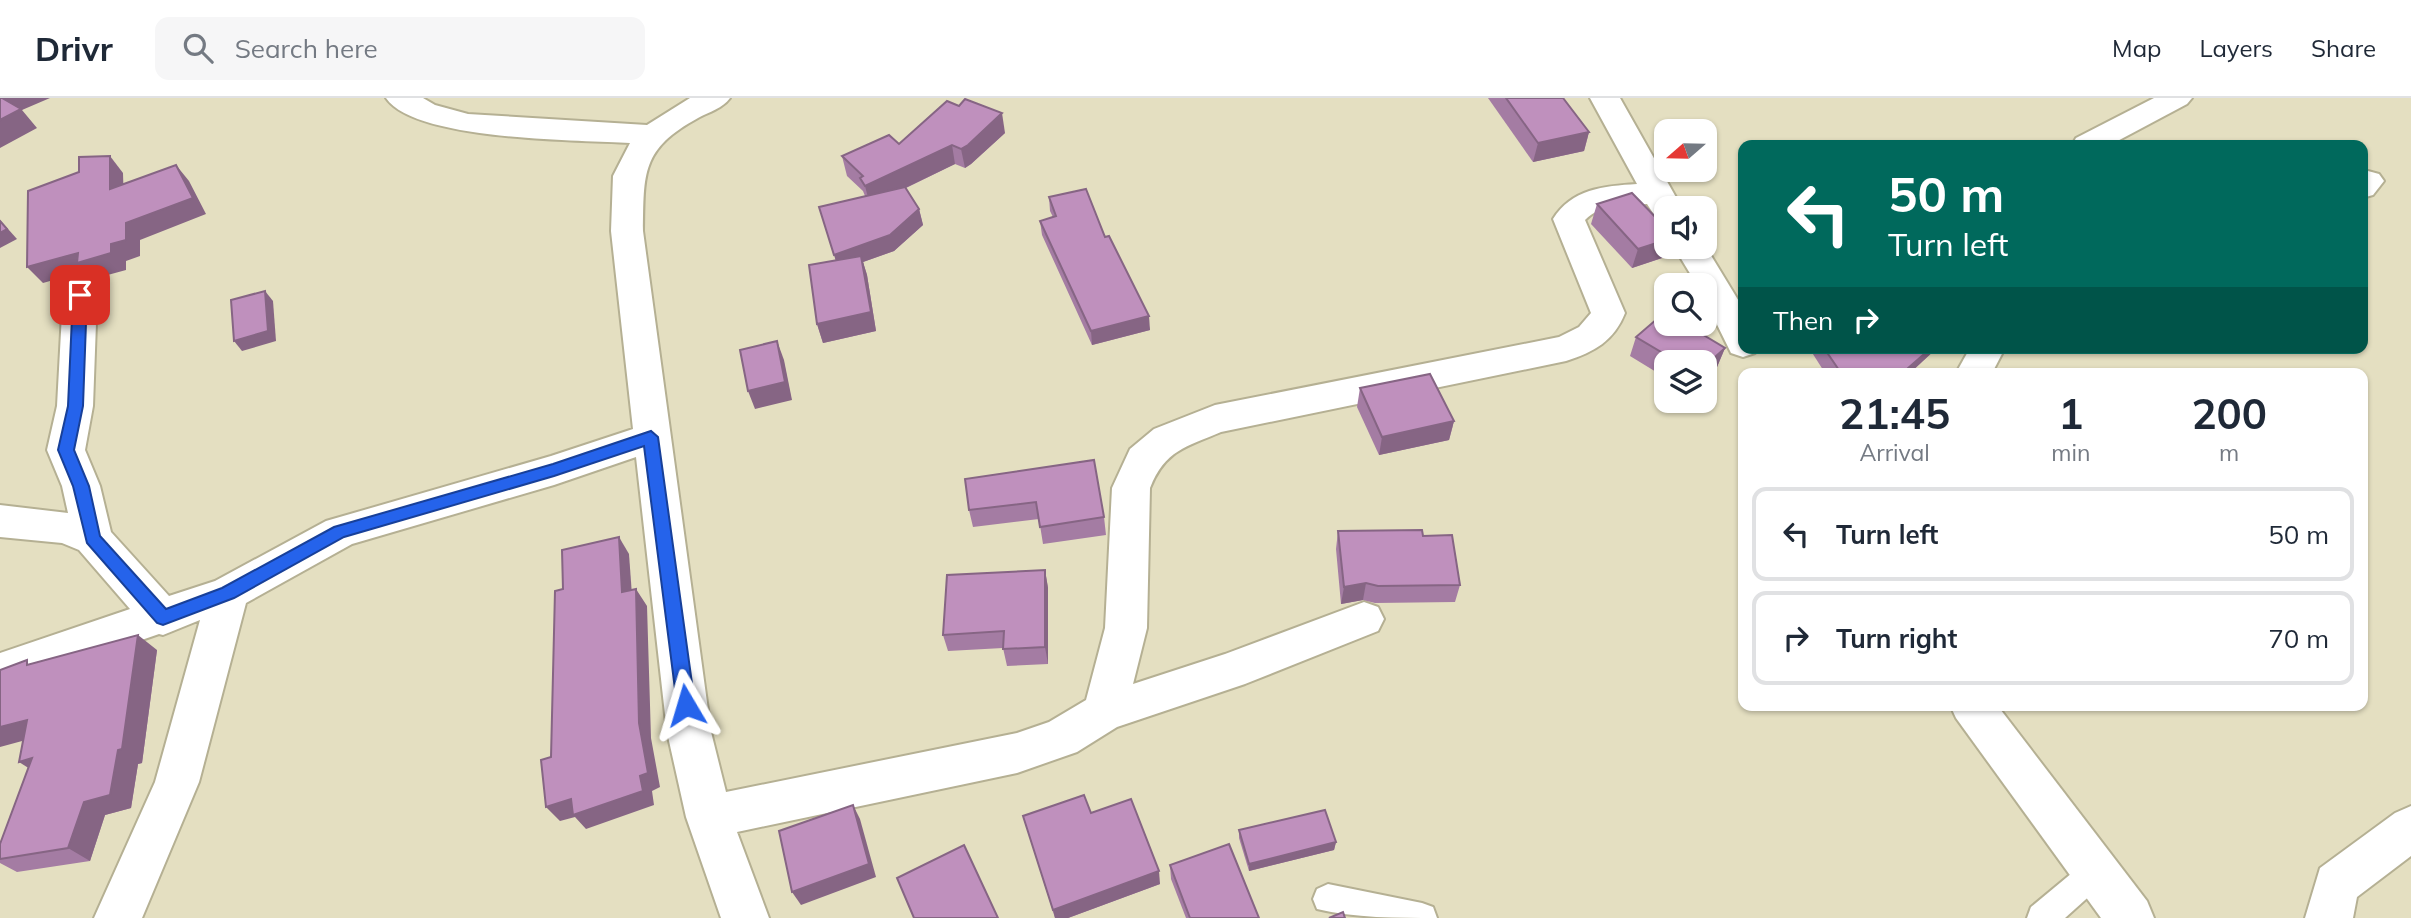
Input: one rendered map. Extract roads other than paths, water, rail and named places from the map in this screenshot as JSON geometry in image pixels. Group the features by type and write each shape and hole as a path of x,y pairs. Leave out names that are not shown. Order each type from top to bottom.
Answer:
{"street":[{"path":"401,98 424,111 467,123 651,135"},
{"path":"575,98 588,131"},
{"path":"715,98 696,106 651,135 639,152 629,178 627,231 689,732 709,817 745,918"},
{"path":"1605,98 1658,196"},
{"path":"2097,140 2177,98"},
{"path":"1104,712 1126,628 1131,488 1143,459 1167,439 1215,419 1566,348 1584,340 1604,324 1608,313 1569,219 1574,208 1586,202 1654,201"},
{"path":"1698,259 1719,293 1738,333"},
{"path":"80,295 75,406 66,450 81,486 93,539"},
{"path":"0,671 163,618 228,593 340,531 554,470 651,437"},
{"path":"0,521 66,528 93,539 163,618"},
{"path":"118,918 177,782 228,593"},
{"path":"709,817 1017,752 1062,738 1104,712 1230,671 1364,619"},
{"path":"1975,711 2130,918"},
{"path":"2329,918 2337,884 2411,828"}],"lane":[{"path":"2042,918 2094,873"},
{"path":"1328,899 1422,918"}]}
